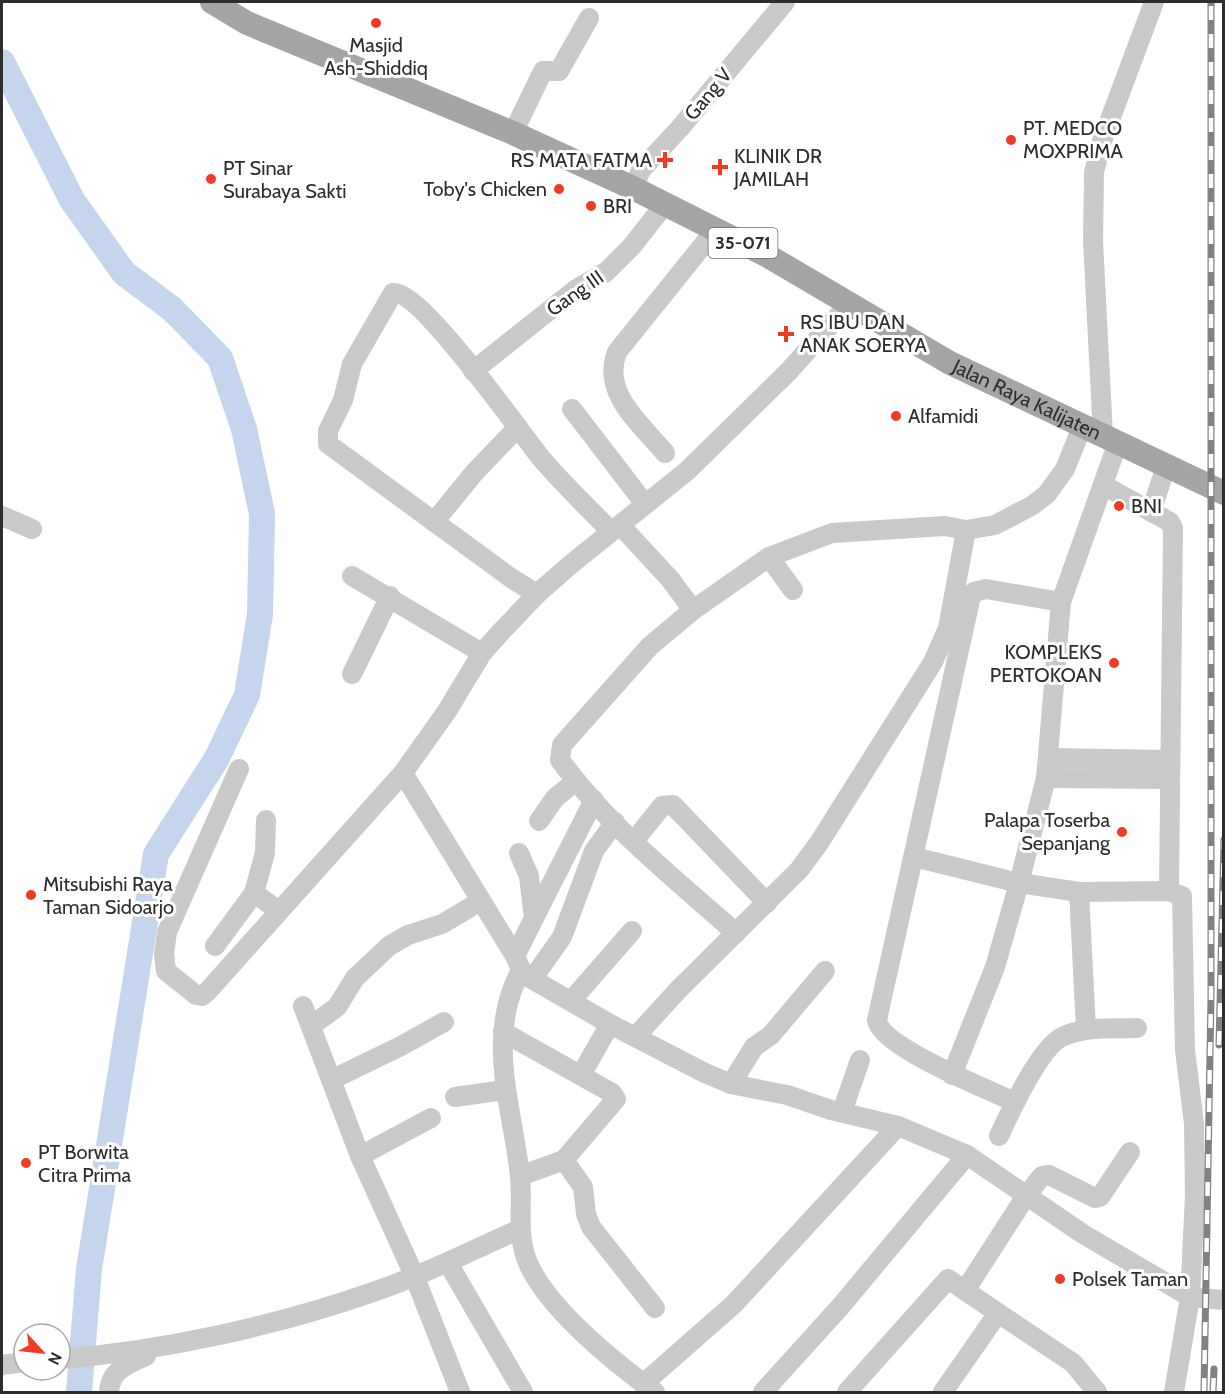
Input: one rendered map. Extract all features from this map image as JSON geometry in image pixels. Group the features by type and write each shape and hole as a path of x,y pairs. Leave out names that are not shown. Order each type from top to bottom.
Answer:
{"main road":[{"name":"Jalan Raya Kalijaten","path":"212,2 248,23 513,133 716,228 813,281 950,363 1224,493"}],"street":[{"name":"Gang V","path":"633,188 641,170 680,128 785,2"},
{"path":"952,1075 994,967 1046,778 1061,602 1073,563 1103,485 1093,241 1094,172 1102,141 1154,2"},
{"path":"513,133 543,71 559,71 589,18"},
{"name":"Gang III","path":"473,371 575,290 606,272 632,246 665,204"},
{"path":"665,453 618,397 612,380 613,363 617,351 716,228"},
{"path":"537,594 328,444 328,431 343,400 352,364 393,293 399,294 423,309 540,457 615,528 689,604"},
{"path":"239,769 174,912 164,954 166,971 196,995 202,996 403,773 447,711 482,653 537,594 687,471 764,396 849,304"},
{"path":"572,409 645,504"},
{"path":"434,522 474,473 518,427"},
{"path":"736,933 634,841 576,781 560,760 562,745 689,604 769,557 832,533 945,526 966,530 995,525 1033,505 1047,494 1065,469 1101,436"},
{"path":"1151,512 1166,466"},
{"path":"1103,485 1170,522 1173,528 1169,891"},
{"path":"2,516 32,529"},
{"path":"635,1037 807,861 922,681 948,628 966,530"},
{"path":"769,557 793,590"},
{"path":"352,576 390,596 482,653"},
{"path":"1015,1102 952,1075 884,1034 878,1026 971,596 974,592 986,589 1061,602"},
{"path":"352,674 390,596"},
{"path":"1049,758 1169,769"},
{"path":"1046,778 1169,769"},
{"path":"403,773 479,902 515,957 571,1001 635,1037 731,1084 787,1095 898,1126 967,1155 1083,1234 1190,1297 1224,1300"},
{"path":"539,821 555,798 576,781"},
{"path":"594,800 515,957 512,990 503,1032 504,1090 520,1176 520,1229 528,1264 572,1321 601,1349 649,1388 734,1304 898,1126"},
{"path":"634,841 662,806 673,804 767,903"},
{"path":"215,946 254,893 265,853 266,820"},
{"path":"515,957 562,937 592,855 615,822"},
{"path":"519,853 529,876 534,918"},
{"path":"914,857 1018,883 1079,892 1169,891 1182,896 1185,1050 1194,1124 1195,1196 1190,1297 1174,1392"},
{"path":"1079,892 1086,1029"},
{"path":"254,893 279,910"},
{"path":"311,1026 337,1007 355,978 389,946 408,935 442,924 479,902"},
{"path":"571,1001 632,931"},
{"path":"731,1084 754,1047 771,1035 825,971"},
{"path":"303,1006 360,1156 414,1275 460,1392"},
{"path":"331,1080 444,1022"},
{"path":"581,1075 610,1024"},
{"path":"999,1136 1015,1102 1054,1042 1086,1029 1137,1028"},
{"path":"503,1032 612,1093 616,1102 564,1160 520,1176"},
{"path":"842,1112 860,1060"},
{"path":"455,1097 504,1090"},
{"path":"360,1156 431,1118"},
{"path":"966,1289 1026,1196 1042,1176 1049,1175 1095,1198 1100,1197 1130,1152"},
{"path":"763,1392 840,1307 967,1155"},
{"path":"564,1160 583,1187 586,1214 591,1227 655,1308"},
{"path":"72,1358 167,1346 301,1314 374,1292 454,1260 520,1229"},
{"path":"454,1260 523,1392"},
{"path":"847,1392 945,1280 952,1280 966,1289 1074,1363 1097,1392"},
{"path":"943,1392 998,1313"},
{"path":"109,1392 112,1376 122,1367 167,1346"}],"waterway":[{"path":"2,62 72,200 124,273 172,309 220,358 244,429 262,514 260,614 247,695 217,758 156,854 89,1269 79,1392"}],"railway":[{"path":"1204,1392 1211,997 1211,2"},
{"path":"1219,1045 1224,840"},
{"path":"1213,1392 1214,1369"}],"place":[{"name":"Masjid Ash-Shiddiq","path":"376,23"},
{"name":"PT. MEDCO MOXPRIMA","path":"1011,140"},
{"name":"RS MATA FATMA","path":"665,160"},
{"name":"KLINIK DR JAMILAH","path":"720,167"},
{"name":"PT Sinar Surabaya Sakti","path":"211,179"},
{"name":"Toby's Chicken","path":"559,189"},
{"name":"BRI","path":"591,206"},
{"name":"RS IBU DAN ANAK SOERYA","path":"786,334"},
{"name":"Alfamidi","path":"896,416"},
{"name":"BNI","path":"1119,506"},
{"name":"KOMPLEKS PERTOKOAN","path":"1114,663"},
{"name":"Palapa Toserba Sepanjang","path":"1122,832"},
{"name":"Mitsubishi Raya Taman Sidoarjo","path":"31,895"},
{"name":"PT Borwita Citra Prima","path":"26,1163"},
{"name":"Polsek Taman","path":"1060,1279"}]}
